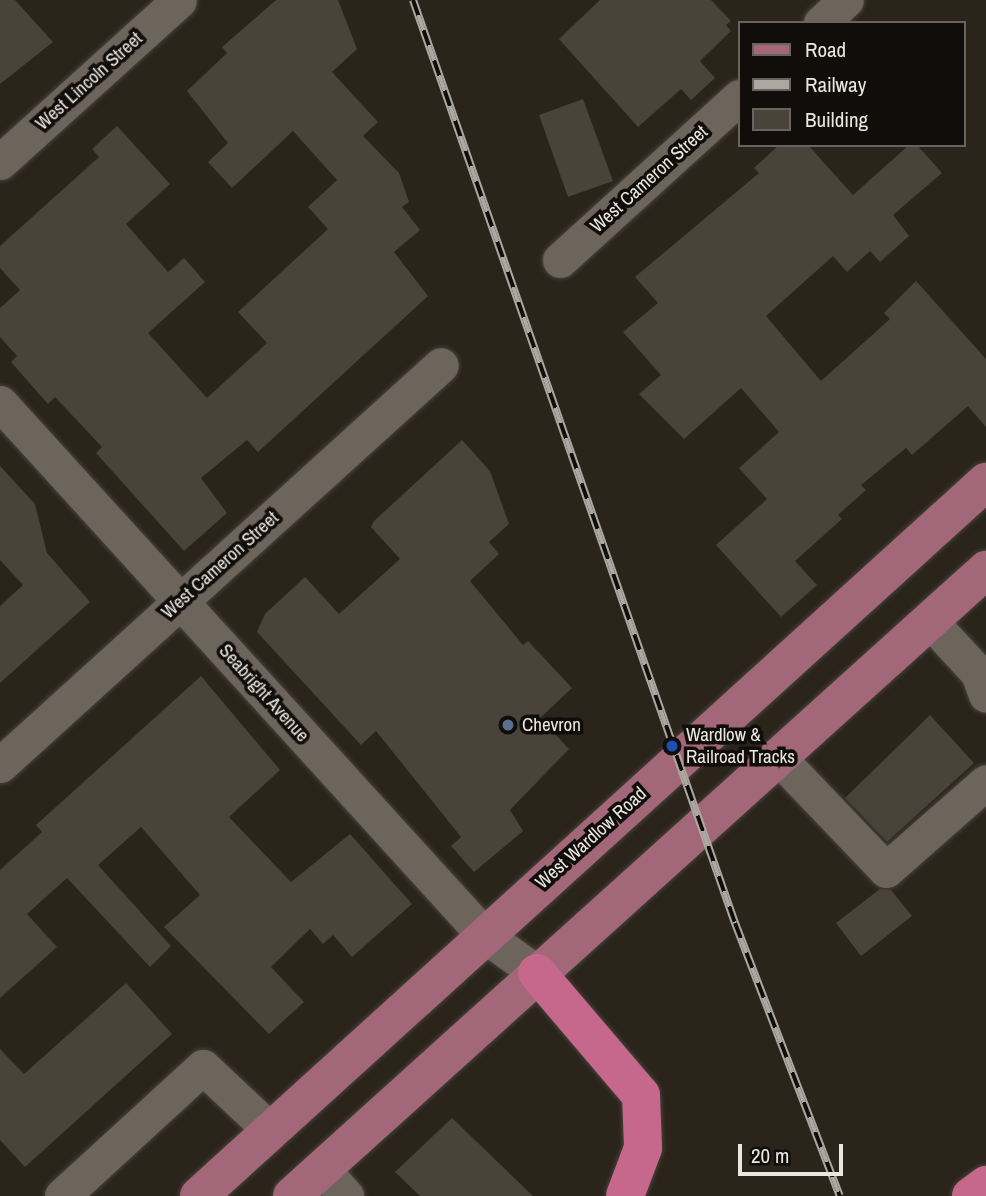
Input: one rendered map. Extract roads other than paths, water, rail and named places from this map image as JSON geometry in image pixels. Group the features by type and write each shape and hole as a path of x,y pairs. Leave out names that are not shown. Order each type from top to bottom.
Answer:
{"highway":[{"path":"537,973 641,1095 643,1148 625,1196"},
{"path":"971,1196 986,1185"}],"main road":[{"name":"West Wardlow Road","path":"198,1196 986,482"},
{"path":"292,1196 334,1182 537,973 986,570"}],"street":[{"name":"West Lincoln Street","path":"0,162 178,0"},
{"path":"823,21 846,0"},
{"name":"West Cameron Street","path":"560,260 738,98"},
{"name":"West Cameron Street","path":"0,765 441,365"},
{"name":"Seabright Avenue","path":"0,403 484,935 537,973"},
{"path":"930,621 978,673 986,695"},
{"path":"778,757 886,870 986,782"},
{"path":"62,1196 203,1067 270,1130"}],"railway":[{"path":"413,0 735,923 840,1196"}],"place":[{"name":"Chevron","path":"508,725"},
{"name":"Wardlow & Railroad Tracks","path":"672,746"}]}
